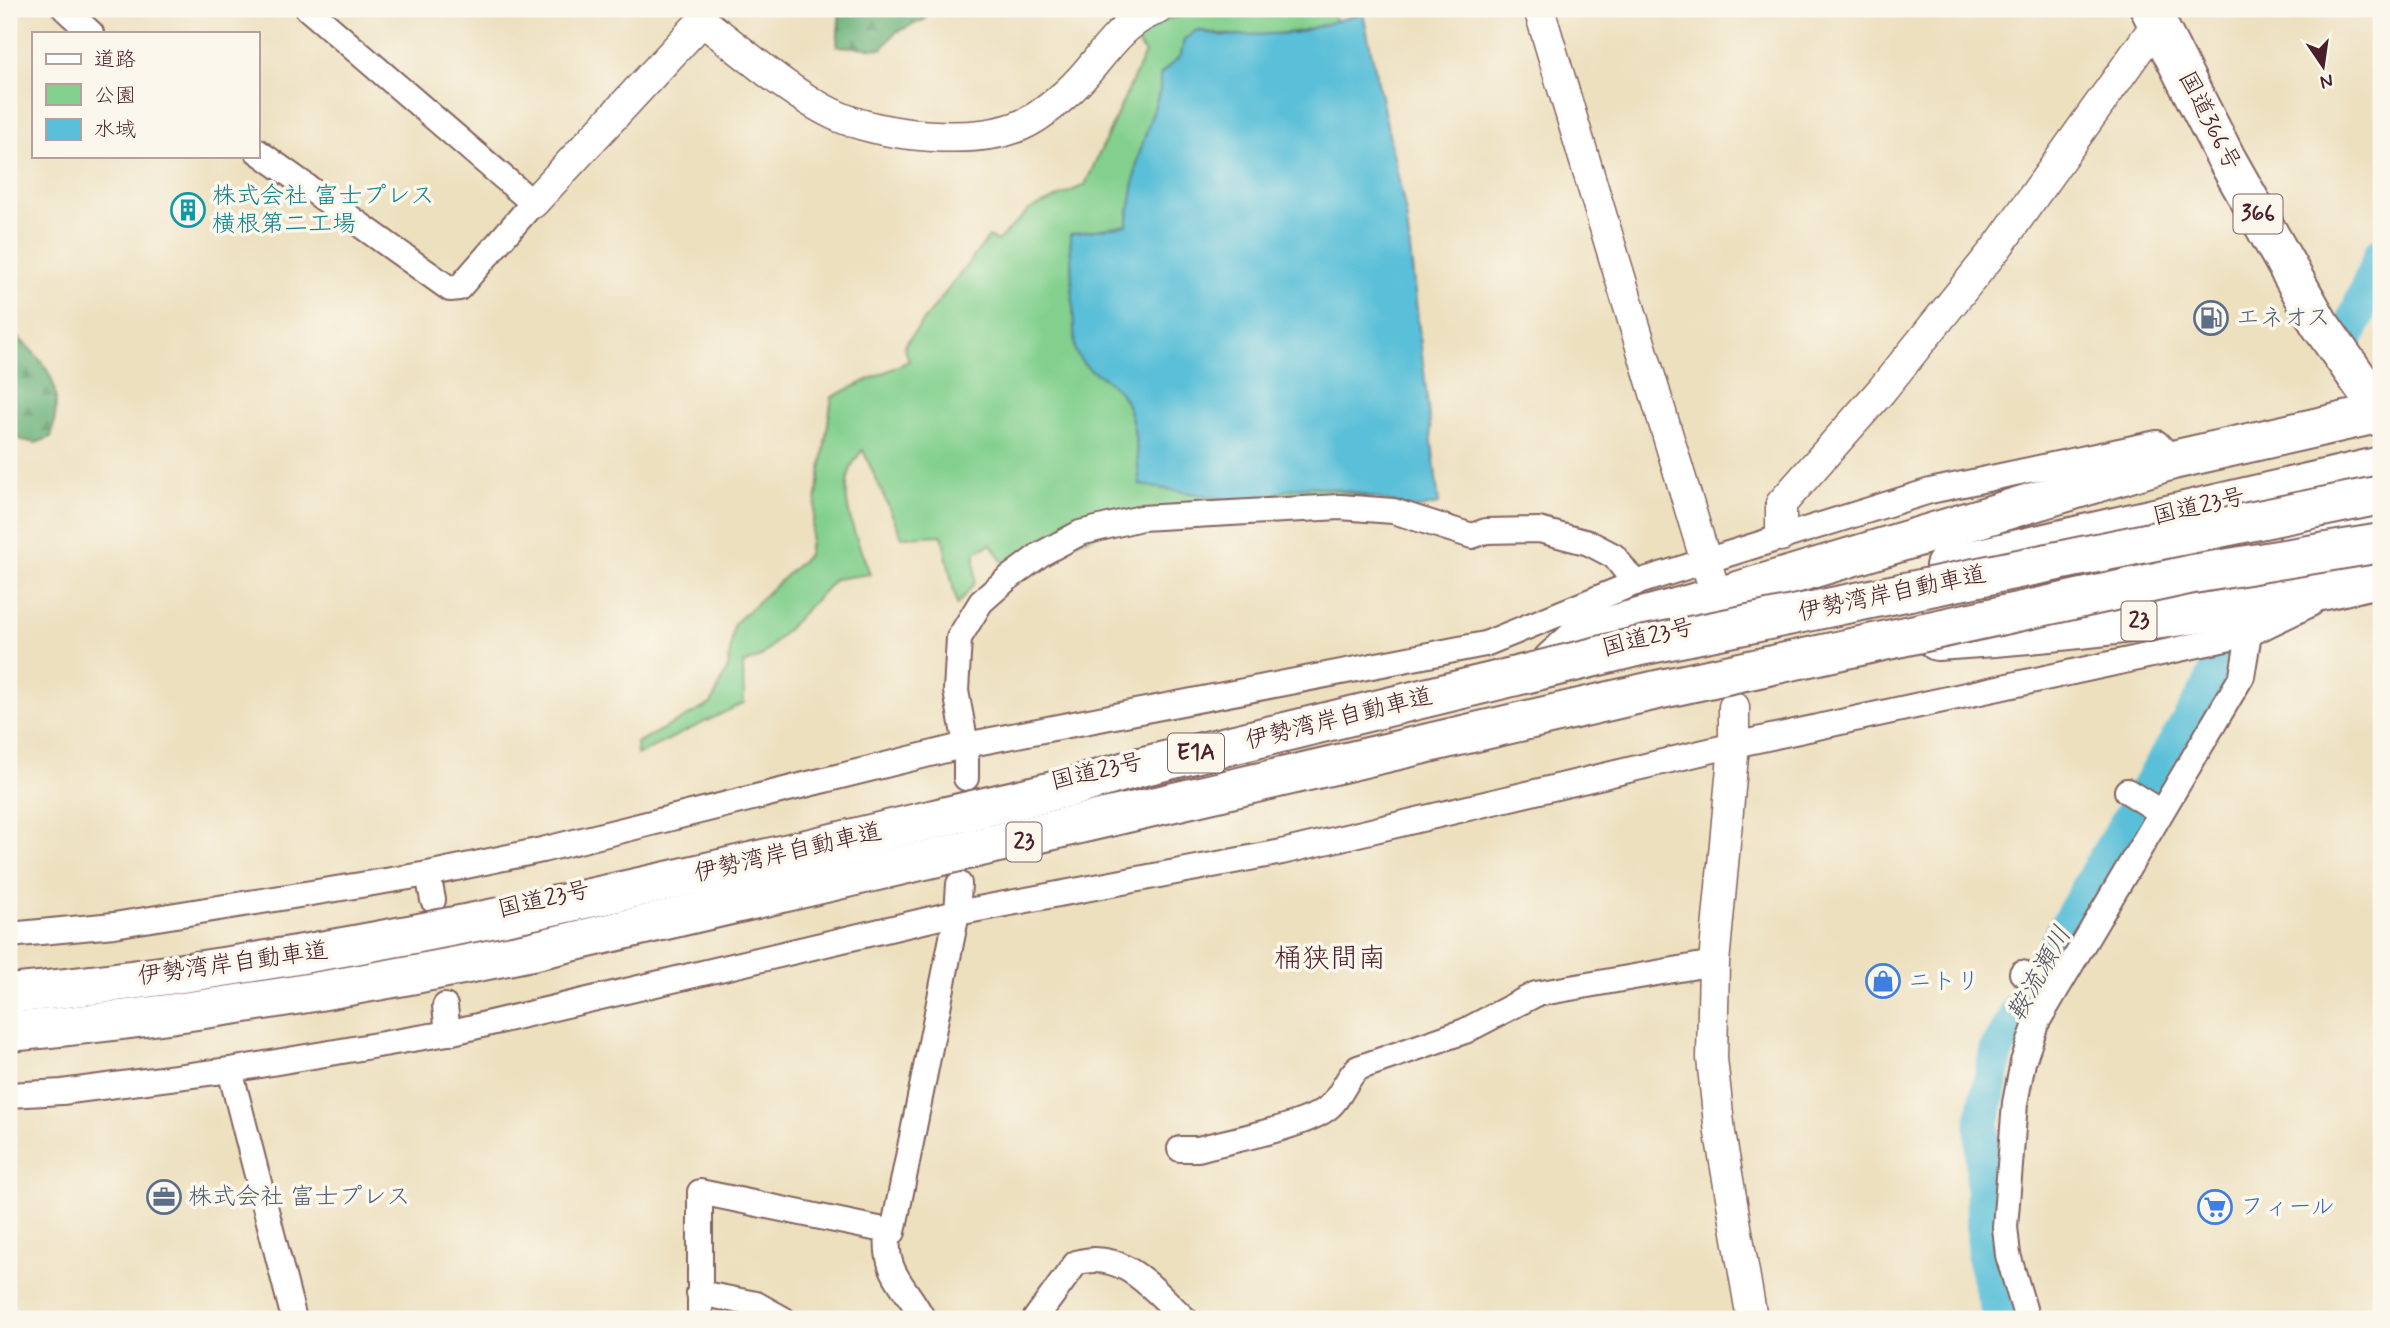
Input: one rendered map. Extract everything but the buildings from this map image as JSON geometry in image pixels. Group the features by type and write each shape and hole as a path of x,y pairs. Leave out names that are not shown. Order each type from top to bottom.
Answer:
{"highway":[{"name":"国道366号","path":"2154,15 2226,158 2319,323 2381,412"},
{"path":"1552,661 1583,634 1751,587 2173,460 2381,412"},
{"name":"国道23号","path":"9,991 390,935 1119,767 2075,535 2381,466"},
{"name":"伊勢湾岸自動車道","path":"9,991 177,974 351,946 509,916 1075,786 1140,767 1636,647 2381,495"},
{"name":"国道23号","path":"9,1037 164,1022 350,991 534,954 1893,644 2033,615 2381,520"},
{"name":"伊勢湾岸自動車道","path":"9,1032 186,1013 383,982 532,951 1684,685 2193,574 2381,543"},
{"name":"23","path":"1893,644 2038,634 2271,603 2364,582"}],"street":[{"path":"65,9 90,32"},
{"path":"308,9 533,203"},
{"path":"259,152 450,289 459,288 533,203 702,21 834,114 880,129 963,138 1025,124 1069,91 1112,41 1146,13 1158,9"},
{"path":"1539,9 1716,595"},
{"path":"1781,536 1781,504 1881,391 1998,246 2154,15"},
{"path":"9,935 114,925 428,874 555,847 966,745 1485,643 1635,583 1706,558 1930,491 2157,443 2173,460"},
{"path":"966,778 966,745 956,691 959,638 981,602 1041,554 1080,533 1141,518 1340,507 1393,511 1472,536 1486,531 1539,530 1590,543 1614,556 1635,583"},
{"path":"9,1095 62,1092 230,1070 448,1033 957,913 1282,852 1734,745 2249,634 2364,582"},
{"path":"2027,1319 2008,1255 2005,1227 2014,1117 2023,1062 2036,1024 2242,676 2249,634"},
{"path":"1734,707 1734,745 1714,963 1712,1058 1720,1133 1752,1319"},
{"path":"2127,791 2151,806"},
{"path":"428,874 433,900"},
{"path":"700,1319 700,1192 893,1232 957,913 959,884"},
{"path":"1180,1149 1198,1149 1307,1119 1335,1101 1347,1078 1358,1068 1465,1031 1536,994 1714,963"},
{"path":"2022,973 2045,988"},
{"path":"445,1006 448,1033"},
{"path":"230,1070 294,1319"},
{"path":"888,1231 886,1254 889,1266 923,1319"},
{"path":"1035,1319 1076,1263 1094,1259 1121,1265 1137,1274 1185,1319"},
{"path":"699,1293 756,1304 783,1319"}],"green space":[{"path":"840,9 930,9 924,20 896,32 882,49 837,46"},
{"path":"1334,9 1335,22 1302,31 1249,36 1197,30 1184,40 1181,55 1160,76 1160,90 1138,158 1127,226 1070,234 1075,351 1088,368 1114,386 1128,406 1140,485 1252,503 1289,489 1312,486 1373,498 1171,509 1005,566 991,544 975,552 975,583 957,605 942,535 902,537 863,450 853,464 847,494 848,510 870,574 835,579 761,657 743,664 744,703 637,755 636,743 711,704 728,668 734,624 808,555 832,397 909,361 904,346 989,237 997,241 1029,210 1085,185 1145,53 1134,39 1166,19 1203,10"},
{"path":"9,329 44,365 54,388 56,402 51,437 36,443 9,437"}],"water":[{"path":"1363,13 1406,214 1439,504 1414,509 1350,491 1312,486 1289,489 1252,503 1140,485 1128,406 1114,386 1088,368 1075,351 1070,234 1127,225 1138,158 1160,90 1160,75 1181,55 1184,40 1197,30 1221,36 1295,33"}],"waterway":[{"name":"鞍流瀬川","path":"2349,334 2381,254"},
{"name":"鞍流瀬川","path":"2000,1319 1984,1258 1982,1123 1997,1049 2101,865 2210,686 2219,662"}],"place":[{"name":"株式会社 富士プレス 横根第二工場","path":"188,210"},
{"name":"エネオス","path":"2211,318"},
{"name":"ニトリ","path":"1883,981"},
{"name":"株式会社 富士プレス","path":"164,1197"},
{"name":"フィール","path":"2215,1207"}],"district":[{"name":"桶狭間南","path":"1330,959"}]}
